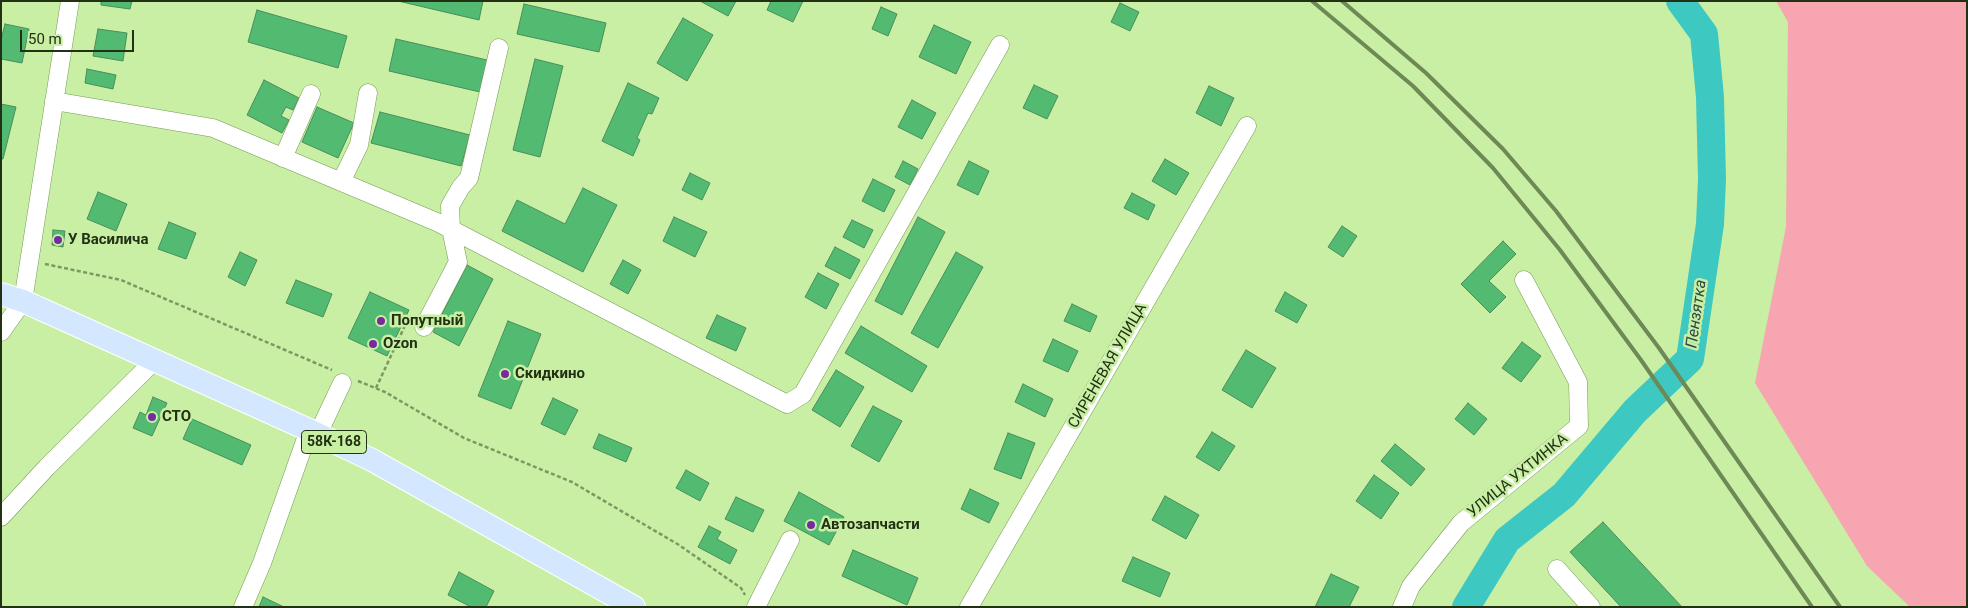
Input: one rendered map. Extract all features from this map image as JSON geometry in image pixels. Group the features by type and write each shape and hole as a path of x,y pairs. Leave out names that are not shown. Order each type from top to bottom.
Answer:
{"main road":[{"name":"58К-168","path":"1,294 23,301 155,360 372,460 634,607"}],"street":[{"path":"1,332 23,301 70,1"},
{"path":"54,101 213,128 451,229 787,404 802,394 1000,45"},
{"path":"425,326 458,262 451,229 450,206 461,187 469,178 499,48"},
{"path":"341,182 359,145 368,93"},
{"path":"283,158 311,94"},
{"name":"СИРЕНЕВАЯ УЛИЦА","path":"969,607 1247,126"},
{"name":"УЛИЦА УХТИНКА","path":"1402,607 1411,586 1460,523 1579,426 1578,382 1524,280"},
{"path":"1,517 46,467 155,360"},
{"path":"243,607 314,432 347,379"},
{"path":"751,604 790,540"},
{"path":"1557,569 1591,607"}],"path":[{"path":"29,260 121,280 347,379 376,388 464,438 572,482 679,545 741,588 751,604"},
{"path":"376,388 409,317 425,326"}],"shaded area":[{"path":"1776,1 1967,1 1967,607 1910,607 1867,566 1755,383 1786,227 1788,22"}],"building":[{"path":"101,1 132,1 130,9 101,5"},
{"path":"398,1 483,1 479,20"},
{"path":"700,1 736,1 728,16"},
{"path":"771,1 803,1 793,22 767,10"},
{"path":"1120,3 1139,12 1130,31 1111,22"},
{"path":"524,4 606,23 599,52 517,34"},
{"path":"881,7 897,14 888,36 872,29"},
{"path":"257,10 347,36 338,68 248,42"},
{"path":"683,18 713,35 687,81 657,63"},
{"path":"5,24 29,29 22,63 1,59 1,40"},
{"path":"934,25 971,42 956,74 919,57"},
{"path":"98,29 127,33 123,61 93,56"},
{"path":"396,39 487,60 480,92 389,71"},
{"path":"535,59 563,66 540,157 513,150"},
{"path":"87,69 116,75 113,89 85,83"},
{"path":"264,80 299,98 293,110 286,107 281,116 289,120 282,133 247,115"},
{"path":"628,83 659,98 652,114 648,113 637,138 640,140 633,156 602,141"},
{"path":"1034,85 1058,96 1047,119 1023,108"},
{"path":"1209,86 1234,98 1221,126 1196,113"},
{"path":"912,100 936,113 922,139 898,127"},
{"path":"1,104 16,107 3,159 1,159"},
{"path":"317,107 354,123 338,158 302,142"},
{"path":"380,112 470,135 461,166 371,143"},
{"path":"1165,159 1189,173 1176,195 1152,181"},
{"path":"903,161 918,169 910,185 895,177"},
{"path":"969,161 989,171 978,195 957,185"},
{"path":"690,173 710,183 702,200 682,190"},
{"path":"873,179 895,190 884,212 862,201"},
{"path":"583,188 617,205 583,272 502,231 517,200 565,224"},
{"path":"98,192 127,204 116,231 87,219"},
{"path":"1132,193 1155,205 1148,220 1124,208"},
{"path":"674,217 707,232 695,257 663,241"},
{"path":"918,217 945,232 902,315 875,301"},
{"path":"852,220 873,230 864,248 843,237"},
{"path":"169,222 196,233 186,259 158,249"},
{"path":"1342,226 1357,236 1343,257 1328,247"},
{"path":"53,230 65,231 63,247 52,245"},
{"path":"1503,241 1516,254 1489,281 1506,297 1490,313 1461,284"},
{"path":"835,247 860,260 850,279 825,266"},
{"path":"240,252 257,260 245,286 228,277"},
{"path":"956,252 983,267 938,348 911,333"},
{"path":"623,260 641,270 628,294 610,284"},
{"path":"467,265 493,279 459,346 433,332"},
{"path":"818,273 839,284 826,309 805,297"},
{"path":"296,280 332,294 323,317 286,303"},
{"path":"370,292 409,310 387,356 348,338"},
{"path":"1285,292 1307,305 1297,323 1275,311"},
{"path":"1072,304 1097,316 1090,332 1064,321"},
{"path":"717,315 746,328 736,351 706,338"},
{"path":"508,321 541,334 511,409 478,396"},
{"path":"861,326 927,366 912,392 845,353"},
{"path":"1053,339 1078,351 1068,372 1043,361"},
{"path":"1522,342 1541,356 1521,382 1502,368"},
{"path":"1246,350 1276,368 1252,408 1222,390"},
{"path":"836,370 864,387 840,427 812,410"},
{"path":"1023,384 1053,399 1045,417 1015,402"},
{"path":"153,397 167,403 152,436 133,428 140,412 146,415"},
{"path":"553,398 578,410 565,435 541,424"},
{"path":"1468,403 1487,419 1474,435 1455,419"},
{"path":"873,406 902,421 879,462 851,446"},
{"path":"192,419 251,445 242,465 183,439"},
{"path":"1212,432 1235,446 1219,471 1196,457"},
{"path":"1008,433 1035,443 1021,479 994,469"},
{"path":"599,434 632,448 626,462 593,448"},
{"path":"1395,444 1425,469 1411,486 1381,461"},
{"path":"686,470 709,483 700,501 676,488"},
{"path":"1374,475 1399,493 1381,519 1356,501"},
{"path":"970,489 999,503 989,523 961,509"},
{"path":"799,492 844,517 829,545 784,521"},
{"path":"1165,496 1199,515 1186,539 1152,520"},
{"path":"736,497 764,510 753,532 725,519"},
{"path":"1603,522 1682,607 1621,607 1570,552"},
{"path":"709,526 721,532 717,539 737,550 730,564 698,547"},
{"path":"853,550 918,578 907,605 842,576"},
{"path":"1133,557 1170,573 1160,597 1122,581"},
{"path":"459,572 494,591 486,607 471,607 448,595"},
{"path":"1331,574 1359,587 1349,607 1315,607"},
{"path":"263,597 284,607 259,607"}],"waterway":[{"name":"Пензятка","path":"1466,607 1507,540 1564,495 1635,411 1690,359 1710,224 1712,179 1710,97 1704,34 1680,1"}],"railway":[{"path":"1312,1 1413,86 1493,168 1560,250 1641,360 1812,607"},
{"path":"1342,1 1426,73 1503,149 1556,211 1659,348 1840,607"}],"place":[{"name":"У Василича","path":"58,240"},
{"name":"Попутный","path":"381,321"},
{"name":"Ozon","path":"373,344"},
{"name":"Скидкино","path":"505,374"},
{"name":"СТО","path":"152,417"},
{"name":"Автозапчасти","path":"811,525"}]}
